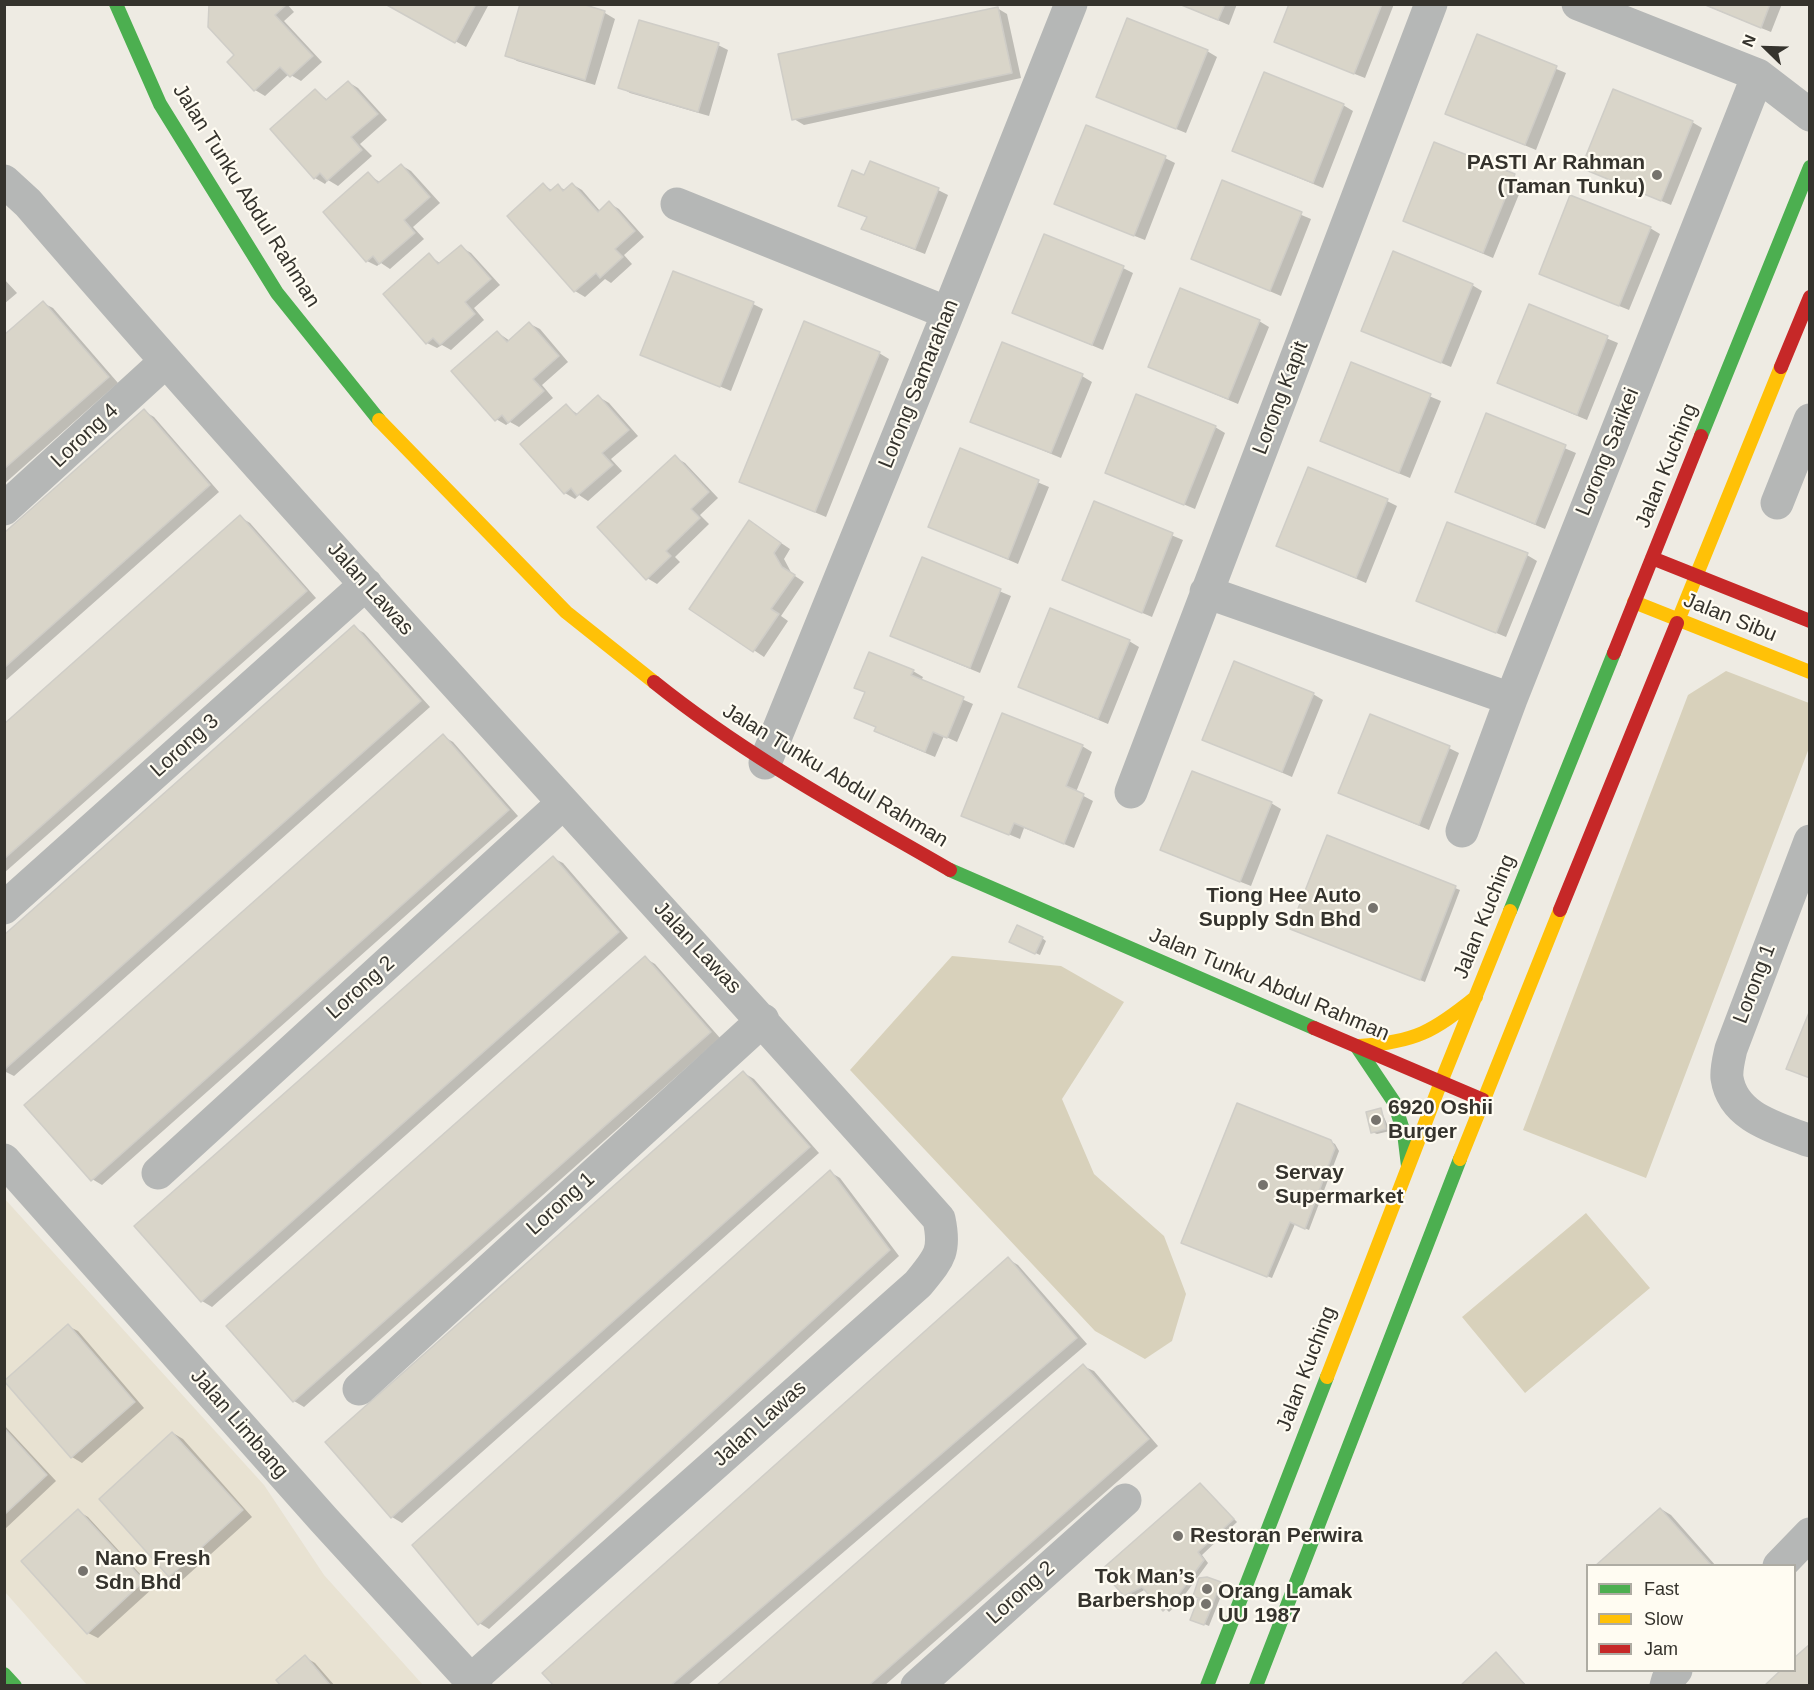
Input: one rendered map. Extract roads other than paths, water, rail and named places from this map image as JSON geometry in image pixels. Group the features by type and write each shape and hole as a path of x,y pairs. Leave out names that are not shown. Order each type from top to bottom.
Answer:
{"street":[{"name":"Jalan Tunku Abdul Rahman","path":"116,4 160,104 277,293 388,432 566,612 697,717 765,763 956,874 1484,1100"},
{"name":"Lorong Samarahan","path":"765,763 1071,4"},
{"name":"Lorong Kapit","path":"1131,792 1431,4"},
{"path":"1578,4 1758,75 1809,115"},
{"name":"Lorong Sarikei","path":"1462,831 1510,699 1758,75"},
{"name":"Jalan Kuching","path":"1207,1686 1441,1082 1809,167"},
{"name":"Jalan Lawas","path":"4,181 28,203 165,362 763,1020 939,1219 944,1240 936,1262 918,1284 473,1683"},
{"path":"677,204 948,313"},
{"path":"1256,1686 1484,1100 1809,297"},
{"name":"Lorong 4","path":"4,509 165,362"},
{"path":"1777,503 1809,420"},
{"name":"Jalan Sibu","path":"1653,558 1809,621"},
{"name":"Lorong 3","path":"4,908 366,584"},
{"path":"1206,592 1510,699"},
{"name":"Jalan Sibu","path":"1634,602 1809,672"},
{"name":"Lorong 2","path":"158,1173 563,802"},
{"name":"Lorong 1","path":"1809,841 1731,1049 1727,1076 1732,1094 1740,1106 1759,1121 1809,1141"},
{"path":"1408,1166 1404,1133 1394,1102 1357,1047 1394,1043 1426,1032 1450,1018 1476,997"},
{"name":"Lorong 1","path":"359,1389 763,1020"},
{"name":"Jalan Limbang","path":"4,1160 324,1520 473,1683"},
{"name":"Lorong 2","path":"917,1686 1125,1500"},
{"path":"1781,1564 1809,1534"},
{"path":"1666,1686 1668,1679 1675,1672"},
{"path":"4,1674 15,1686"}],"place":[{"name":"PASTI Ar Rahman (Taman Tunku)","path":"1657,175"},
{"name":"Tiong Hee Auto Supply Sdn Bhd","path":"1373,908"},
{"name":"6920 Oshii Burger","path":"1376,1120"},
{"name":"Servay Supermarket","path":"1263,1185"},
{"name":"Restoran Perwira","path":"1178,1536"},
{"name":"Nano Fresh Sdn Bhd","path":"83,1571"},
{"name":"Tok Man’s Barbershop","path":"1207,1589"},
{"name":"Orang Lamak UU 1987","path":"1206,1604"}]}
